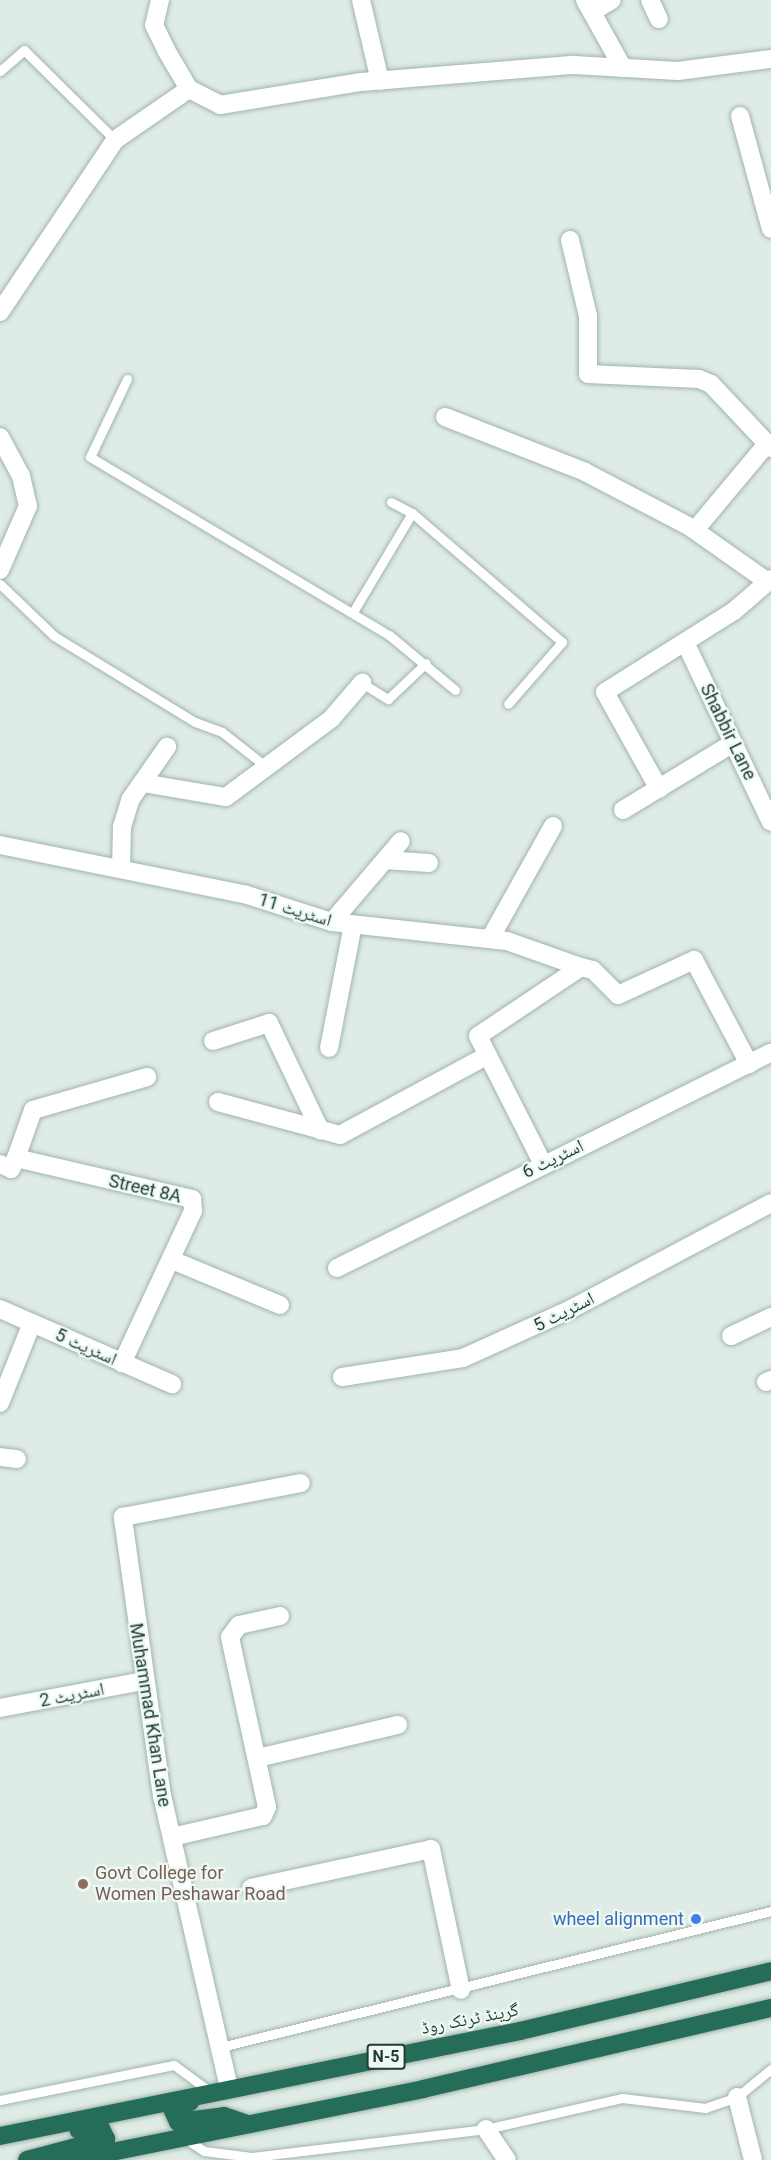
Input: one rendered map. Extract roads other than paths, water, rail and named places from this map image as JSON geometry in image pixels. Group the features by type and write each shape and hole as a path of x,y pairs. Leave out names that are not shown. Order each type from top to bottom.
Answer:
{"highway":[{"name":"گرینڈ ٹرنک روڈ","path":"0,2136 209,2091 520,2031 771,1971"},
{"name":"N-5","path":"72,2160 247,2124 771,2008"},
{"path":"230,2088 218,2097 175,2106 172,2115 181,2122 224,2116 247,2124"},
{"path":"0,2145 98,2126 105,2131 100,2144 27,2160"}],"street":[{"path":"160,0 156,33 189,89 207,102 232,106 380,81 574,65 678,71 771,59"},
{"path":"361,0 380,81"},
{"path":"612,0 589,6 623,68"},
{"path":"650,0 659,19"},
{"path":"0,312 115,140 189,89"},
{"path":"740,116 771,229"},
{"path":"570,240 588,316 588,374 699,379 711,384 769,446 695,530"},
{"path":"445,417 585,472 695,530 770,580 685,642 605,692 659,789"},
{"path":"0,437 21,476 28,506 0,570"},
{"name":"Shabbir Lane","path":"685,642 771,822"},
{"path":"143,783 226,797 264,765 331,719 362,682"},
{"path":"623,810 733,743"},
{"path":"121,869 125,812 166,747"},
{"path":"491,937 553,826"},
{"path":"332,922 401,841"},
{"name":"اسٹریٹ 11","path":"0,845 244,894 332,922 491,937 578,970 593,970 618,996 694,960 749,1064"},
{"path":"385,860 429,863"},
{"path":"329,1048 353,925"},
{"path":"543,1164 486,1056 480,1030 578,970"},
{"path":"213,1041 269,1023 321,1130"},
{"name":"اسٹریٹ 6","path":"337,1268 771,1053"},
{"path":"218,1102 340,1135 486,1056"},
{"path":"8,1161 33,1110 147,1077"},
{"name":"Street 8A","path":"8,1161 192,1199 193,1211 122,1363"},
{"name":"اسٹریٹ 5","path":"342,1377 463,1358 571,1309 771,1203"},
{"path":"172,1260 280,1305"},
{"name":"اسٹریٹ 5","path":"0,1309 171,1384"},
{"path":"732,1336 771,1317"},
{"path":"0,1403 32,1323"},
{"name":"Muhammad Khan Lane","path":"230,2088 172,1837 143,1681 123,1517 301,1483"},
{"path":"172,1837 263,1816 267,1807 258,1758 230,1637 239,1625 280,1616"},
{"name":"اسٹریٹ 2","path":"0,1708 143,1681"},
{"path":"258,1758 398,1725"},
{"path":"251,1888 431,1849 461,1990"},
{"path":"737,2097 753,2160"},
{"path":"486,2129 507,2160"}],"lane":[{"path":"0,71 24,50 115,140"},
{"path":"127,379 90,457 353,612 426,663 455,690"},
{"path":"391,502 412,513 562,642 508,704"},
{"path":"353,612 412,513"},
{"path":"0,584 54,636 195,722 222,732 264,765"},
{"path":"362,682 388,699 426,663"},
{"path":"221,2047 461,1990 771,1911"},
{"path":"0,2100 174,2064 209,2091"},
{"path":"183,2137 204,2151 252,2157 486,2129 622,2098 705,2108 737,2097 771,2069"}],"place":[{"name":"Govt College for Women Peshawar Road","path":"83,1884"},
{"name":"wheel alignment","path":"696,1919"}]}
